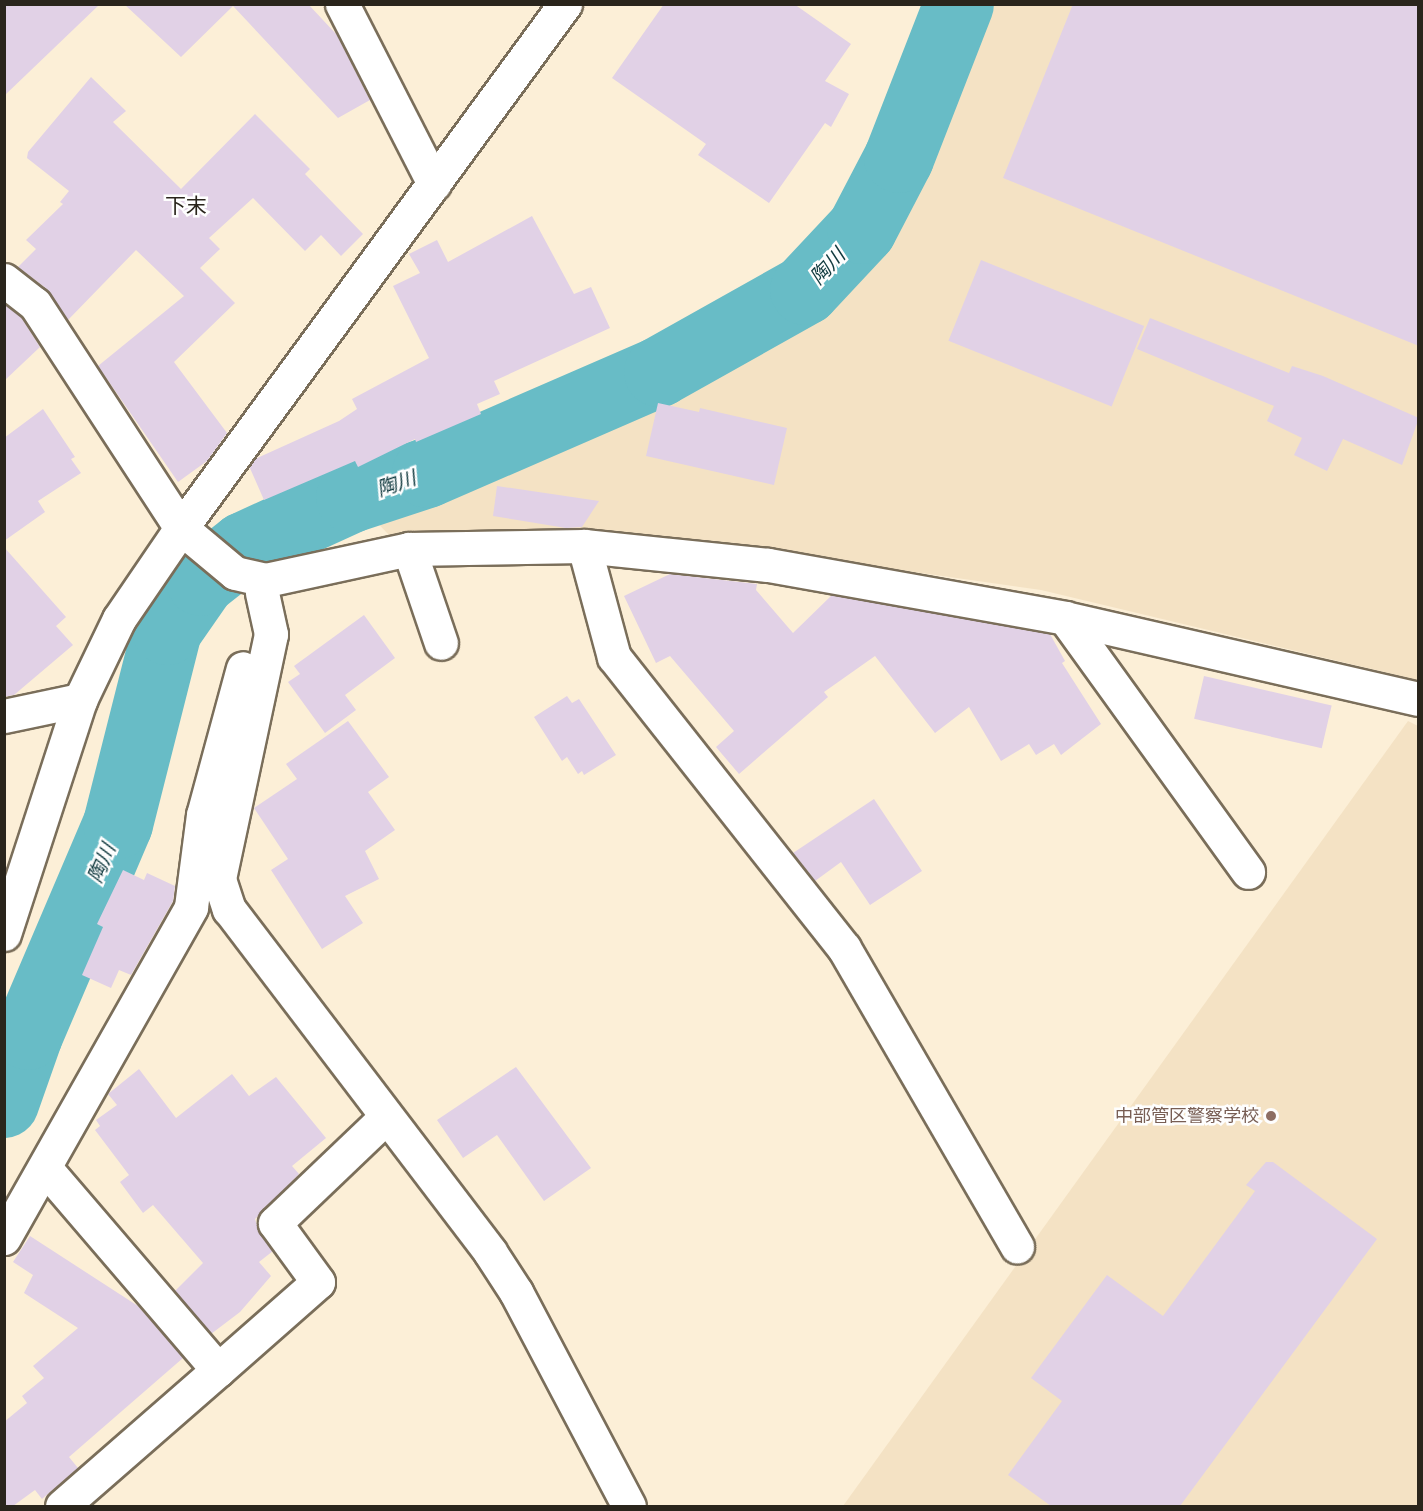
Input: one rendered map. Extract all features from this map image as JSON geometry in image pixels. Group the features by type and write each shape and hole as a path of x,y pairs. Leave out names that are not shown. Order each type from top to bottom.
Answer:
{"street":[{"path":"342,4 434,184"},
{"path":"4,934 80,700 119,620 181,528 566,4"},
{"path":"4,280 35,304 181,528 223,564 264,587 409,549 584,546 768,565 1065,618 1419,699"},
{"path":"584,546 614,657 844,948 1017,1247"},
{"path":"409,549 441,643"},
{"path":"264,587 271,634 219,879 229,909 490,1252 516,1292 629,1506"},
{"path":"4,1238 191,907 204,815 264,587"},
{"path":"1065,618 1248,872"},
{"path":"4,716 80,700"},
{"path":"62,1506 318,1282 275,1223 386,1117"},
{"path":"45,1168 218,1370"}],"shaded area":[{"path":"966,5 1418,5 1418,680 1041,590 754,549 563,530 390,536 362,507 664,380 810,293 852,257 887,205"},
{"name":"中部管区警察学校","path":"1408,721 1418,726 1418,1506 843,1506"}],"building":[{"path":"4,4 100,4 4,96"},
{"path":"124,4 308,4 337,35 370,100 338,118 233,6 181,57"},
{"path":"664,4 794,4 851,44 825,81 849,94 831,127 825,123 769,203 698,155 706,144 612,78"},
{"path":"1073,4 1419,4 1419,346 1003,178"},
{"path":"91,77 126,111 113,122 181,189 255,114 310,169 305,174 363,234 341,256 321,235 305,251 253,198 209,238 220,249 200,268 235,303 174,362 227,433 207,461 178,482 98,366 184,296 136,250 68,320 47,289 18,267 36,249 26,240 63,204 60,202 69,191 27,158 28,152"},
{"path":"532,216 574,294 591,287 610,328 494,381 500,394 477,404 481,414 416,442 415,439 358,467 355,461 264,500 249,466 255,459 339,421 357,409 352,399 429,358 393,286 420,273 409,254 437,240 448,262"},
{"path":"981,260 1144,326 1112,407 948,341"},
{"path":"4,304 21,317 40,347 4,381"},
{"path":"1150,318 1289,373 1292,366 1323,376 1419,418 1402,465 1343,439 1327,471 1294,455 1302,438 1267,421 1274,406 1137,349"},
{"path":"658,403 699,412 700,408 787,428 774,485 646,456"},
{"path":"43,409 75,457 71,459 81,473 38,501 45,512 4,541 4,438"},
{"path":"497,486 599,501 582,527 566,528 493,516"},
{"path":"4,547 66,617 56,626 73,645 14,695 4,697"},
{"path":"670,574 757,584 756,590 793,633 832,595 1050,634 1065,661 1062,663 1101,724 1061,755 1054,744 1036,755 1029,744 1001,761 969,707 935,733 875,656 824,692 828,697 739,774 716,747 734,731 670,656 656,663 624,596"},
{"path":"364,615 395,658 345,695 356,710 325,733 288,682 300,674 294,666"},
{"path":"1204,676 1332,705 1322,748 1194,719"},
{"path":"567,696 572,703 579,699 616,755 584,775 582,771 578,774 567,757 562,761 534,717"},
{"path":"348,721 389,777 368,792 395,830 365,851 379,879 345,896 363,923 322,949 271,870 288,859 254,808 297,779 286,764"},
{"path":"874,799 922,871 870,905 841,862 815,881 793,853"},
{"path":"123,870 144,880 147,873 175,886 173,901 131,975 119,970 111,988 82,975 103,927 97,924"},
{"path":"516,1067 591,1168 544,1201 497,1135 463,1158 437,1120"},
{"path":"139,1069 176,1118 232,1074 249,1096 276,1077 326,1138 292,1166 299,1174 255,1219 260,1234 273,1251 259,1262 271,1276 240,1312 211,1334 175,1291 203,1263 153,1205 143,1213 120,1182 129,1175 95,1130 100,1126 96,1120 117,1105 108,1094"},
{"path":"1266,1162 1273,1162 1377,1239 1180,1506 1051,1506 1008,1475 1062,1401 1031,1378 1107,1275 1163,1316 1255,1191 1246,1185"},
{"path":"30,1236 138,1306 183,1358 69,1457 78,1468 42,1499 35,1490 13,1506 4,1506 4,1422 27,1403 22,1396 44,1378 33,1366 78,1328 24,1293 33,1275 13,1262"}],"waterway":[{"name":"陶川","path":"4,1103 28,1035 118,824 167,630 201,581 244,547 351,498 427,473 659,372 805,290 862,229 899,158 959,4"}],"place":[{"name":"中部管区警察学校","path":"1271,1116"}],"district":[{"name":"下末","path":"186,205"}]}
